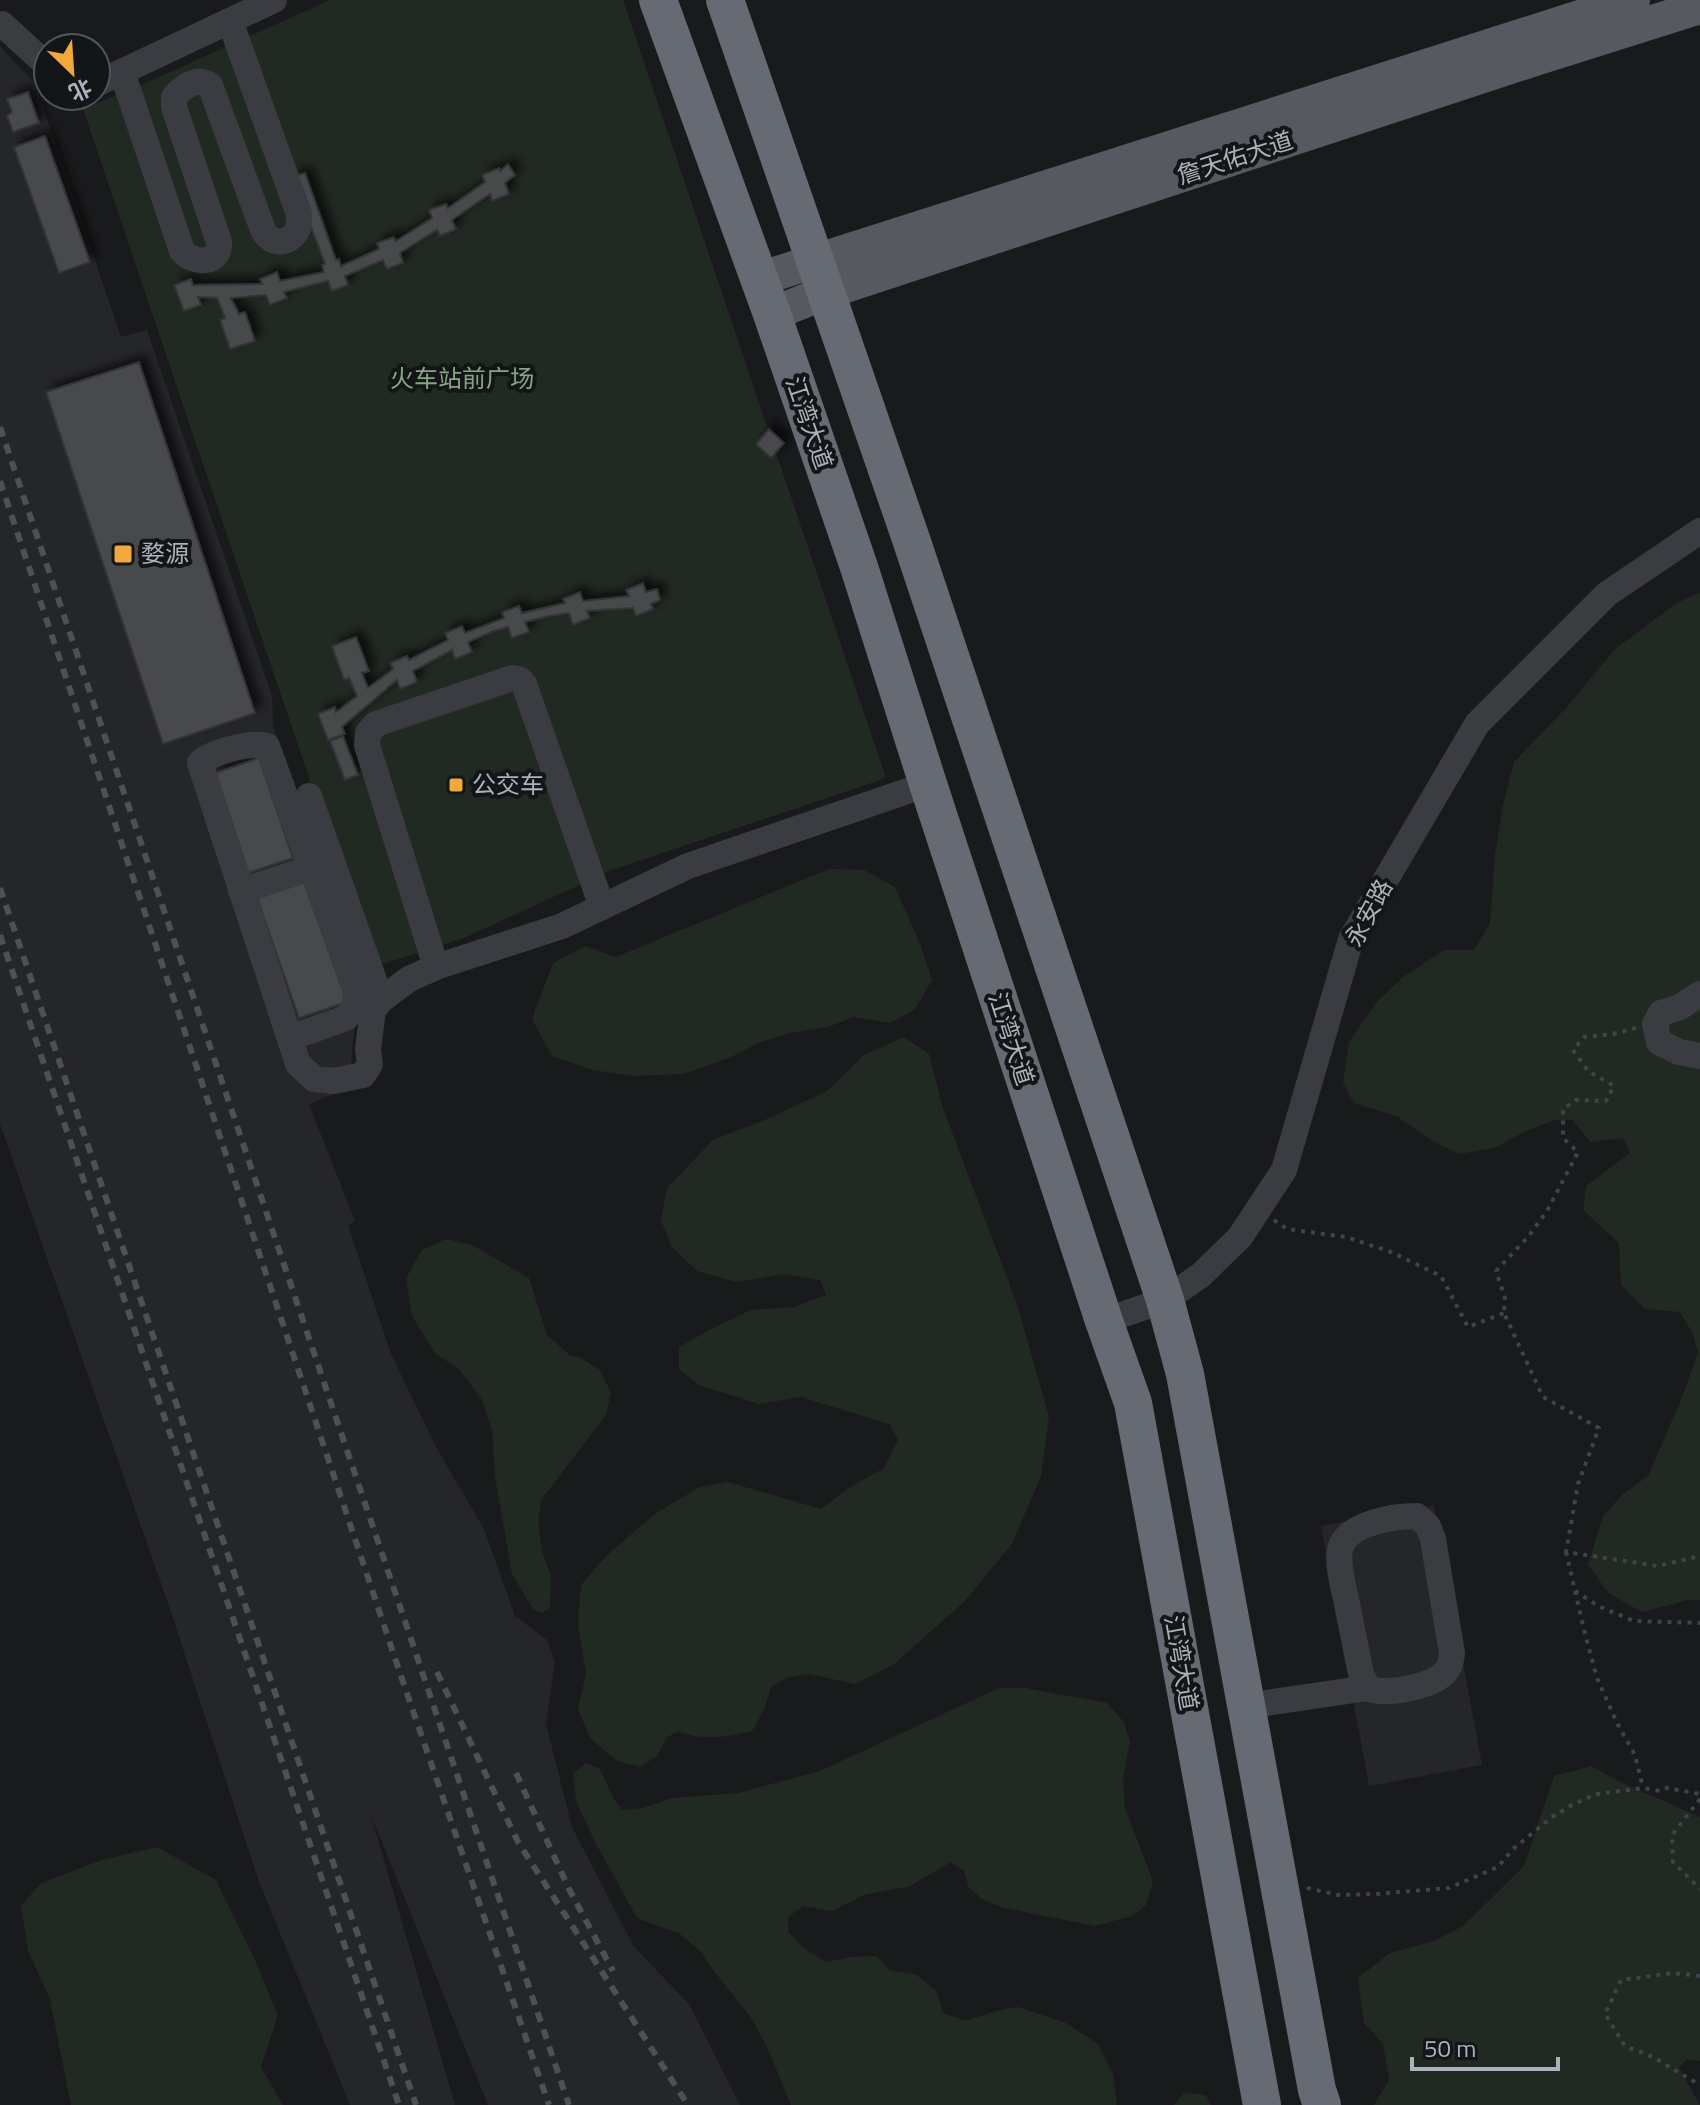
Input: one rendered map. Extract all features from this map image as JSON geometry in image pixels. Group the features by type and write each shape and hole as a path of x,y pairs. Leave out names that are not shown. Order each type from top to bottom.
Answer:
{"highway":[{"name":"江湾大道","path":"658,0 859,567 1133,1403 1262,2105"},
{"path":"725,0 822,276 1165,1300 1185,1374 1322,2105"}],"main road":[{"name":"詹天佑大道","path":"765,297 1633,0"},
{"name":"詹天佑大道","path":"822,276 1700,7"}],"street":[{"path":"112,77 274,0"},
{"path":"122,72 182,251 189,259 201,262 220,249 174,107 174,97 183,87 194,82 204,81 210,85 263,230 267,238 280,242 298,229 299,214 230,21"},
{"path":"2,24 32,51"},
{"name":"永安路","path":"1104,1321 1165,1300 1201,1275 1240,1237 1284,1170 1351,939 1477,724 1607,594 1700,531"},
{"path":"436,967 367,745 368,733 376,724 512,678 519,679 524,684 602,907"},
{"path":"290,1038 346,1018 354,1008 356,991 267,746 261,743 205,757 200,763 298,1064 314,1079 334,1081 363,1075 370,1064 368,1049 373,1010 409,979 436,967 562,926 688,866 928,784"},
{"path":"309,796 381,1000"},
{"path":"241,891 311,868"},
{"path":"1700,994 1680,1007 1661,1013 1655,1024 1659,1042 1679,1052 1700,1056"},
{"path":"1246,1706 1368,1688 1375,1691 1407,1689 1432,1682 1445,1674 1452,1653 1433,1539 1428,1526 1417,1516 1403,1516 1359,1527 1347,1536 1340,1548 1340,1567 1361,1674 1368,1688"}],"path":[{"path":"1643,1788 1635,1755 1597,1678 1566,1552 1578,1484 1599,1428 1543,1397 1504,1313 1505,1298 1496,1271 1547,1211 1578,1152 1563,1138 1563,1109 1576,1100 1606,1101 1614,1086 1588,1071 1573,1050 1584,1037 1655,1024"},
{"path":"1258,1210 1287,1229 1346,1237 1391,1252 1441,1276 1468,1327 1504,1313"},
{"path":"1566,1552 1658,1566 1700,1556"},
{"path":"1575,1591 1598,1606 1634,1621 1700,1623"},
{"path":"1279,1883 1338,1895 1449,1888 1498,1867 1513,1849 1572,1805 1596,1794 1667,1788 1700,1796 1672,1835 1673,1862 1700,1889"},
{"path":"1700,1976 1674,1973 1621,1980 1605,2014 1625,2046 1653,2057 1700,2085"}],"shaded area":[{"path":"0,45 32,80 32,112 45,112 121,337 147,330 272,696 273,725 368,993 355,1020 349,1088 309,1104 355,1221 348,1225 391,1354 436,1447 484,1529 515,1616 547,1640 555,1661 546,1724 572,1827 634,1947 689,2004 740,2105 488,2105 371,1815 455,2105 350,2105 258,1879 170,1609 0,1124"},
{"path":"1434,1505 1482,1765 1369,1786 1321,1526"}],"green space":[{"name":"火车站前广场","path":"330,0 623,0 886,778 612,870 464,938 373,967 84,112 112,112 112,97"},
{"path":"1700,592 1700,1600 1688,1600 1642,1612 1608,1593 1588,1564 1603,1516 1623,1494 1648,1476 1698,1352 1692,1332 1680,1312 1645,1309 1621,1285 1619,1243 1583,1210 1586,1186 1630,1153 1623,1138 1591,1142 1572,1120 1554,1120 1495,1148 1459,1154 1431,1140 1398,1117 1354,1103 1343,1083 1349,1042 1376,1003 1403,977 1444,950 1474,950 1490,923 1495,854 1514,762 1565,709 1615,649 1675,604"},
{"path":"829,869 864,870 895,887 932,980 915,1009 891,1023 854,1017 828,1027 786,1034 684,1074 634,1076 592,1070 552,1056 532,1019 553,963 585,946 616,957"},
{"path":"904,1037 929,1054 943,1108 1017,1304 1049,1417 1041,1476 1012,1544 964,1602 893,1665 855,1684 809,1674 787,1678 771,1687 764,1710 752,1731 715,1737 677,1732 667,1737 657,1756 640,1767 617,1761 590,1738 578,1709 586,1674 578,1626 581,1585 606,1556 656,1513 700,1487 728,1482 821,1509 847,1489 884,1468 898,1440 889,1424 801,1397 759,1404 699,1385 679,1369 679,1347 715,1327 751,1310 794,1307 826,1295 820,1280 785,1274 737,1282 697,1271 671,1246 661,1220 667,1188 713,1140 827,1091 864,1055"},
{"path":"446,1239 472,1245 529,1278 547,1335 571,1356 581,1358 600,1370 611,1393 606,1415 541,1500 538,1520 542,1551 551,1576 550,1608 542,1613 533,1609 512,1574 495,1477 492,1431 482,1400 460,1370 435,1353 412,1316 406,1278 422,1250"},
{"path":"999,1688 1026,1688 1107,1703 1124,1722 1130,1742 1123,1778 1125,1808 1153,1881 1146,1905 1132,1916 1095,1926 1004,1908 985,1901 969,1888 964,1871 951,1862 910,1886 864,1895 832,1911 803,1906 788,1917 788,1932 805,1949 826,1962 877,1956 890,1971 915,1974 937,1991 943,2013 965,2021 1018,2007 1066,2023 1098,2044 1113,2074 1117,2105 791,2105 752,2019 700,1951 680,1934 637,1918 576,1801 573,1774 586,1763 600,1769 622,1810 643,1808 672,1798 738,1793 820,1771"},
{"path":"1591,1766 1700,1817 1700,2061 1687,2059 1679,2068 1700,2105 1374,2105 1389,2080 1383,2044 1364,2023 1358,1978 1390,1953 1434,1941 1463,1926 1524,1866 1554,1776"},
{"path":"157,1847 216,1880 278,2015 261,2067 283,2105 71,2105 50,1999 28,1951 21,1906 41,1883 102,1860"},
{"path":"1184,2093 1206,2095 1211,2105 1174,2105"}],"building":[{"path":"28,92 32,112 35,112 39,123 13,132 7,116 12,112 7,99"},
{"path":"45,136 90,262 59,273 14,147"},
{"path":"508,164 515,175 505,183 509,194 492,201 490,194 452,220 456,229 440,236 437,230 400,253 403,263 387,269 383,260 345,276 348,285 332,291 328,281 284,292 287,298 270,305 266,295 231,298 239,314 245,312 255,341 230,349 220,320 225,318 217,298 198,297 201,305 184,311 174,285 191,279 193,285 262,284 260,279 277,272 280,281 324,272 322,265 325,264 292,177 305,173 336,260 339,259 341,266 379,249 377,243 394,237 395,241 399,239 432,218 429,210 446,204 448,208 485,182 482,175 499,168 500,171"},
{"path":"139,362 255,713 163,744 46,392"},
{"path":"769,429 784,443 771,458 756,444"},
{"path":"643,583 646,592 657,589 660,600 651,604 653,609 636,616 633,608 587,611 590,618 573,625 569,613 549,616 525,622 529,632 512,638 508,627 494,631 468,642 472,652 455,659 452,650 413,671 417,682 400,689 397,680 342,727 345,734 328,740 318,714 335,707 336,712 357,696 349,678 344,680 332,646 356,637 369,671 362,673 368,688 393,669 390,663 407,656 409,660 448,640 445,633 462,626 465,633 504,618 502,612 519,606 522,613 565,603 563,599 580,592 583,601 629,596 626,590"},
{"path":"343,736 358,775 345,780 330,741"},
{"path":"259,758 293,858 248,873 215,773"},
{"path":"305,881 347,1002 299,1018 257,898"}],"railway":[{"path":"0,427 569,2105"},
{"path":"0,481 401,1676 549,2105"},
{"path":"0,888 416,2105"},
{"path":"0,935 399,2105"},
{"path":"437,1672 518,1842 688,2105"},
{"path":"516,1773 569,1889 613,1971"}],"place":[{"name":"婺源","path":"123,554"},
{"name":"公交车","path":"456,785"}]}
